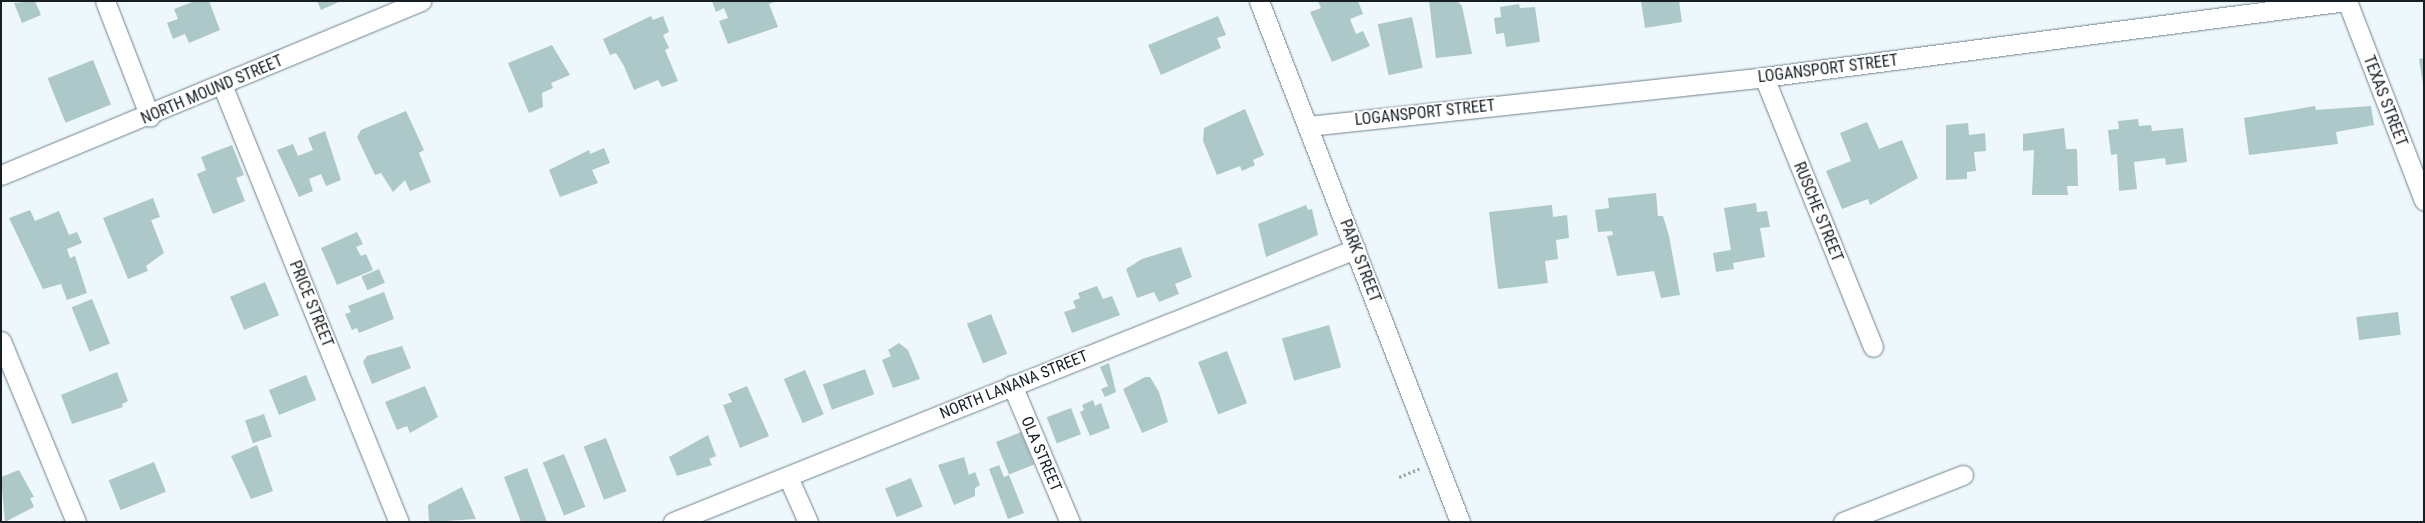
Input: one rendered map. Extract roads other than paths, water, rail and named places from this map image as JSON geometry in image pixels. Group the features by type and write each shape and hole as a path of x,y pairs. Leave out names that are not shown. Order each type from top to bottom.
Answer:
{"street":[{"path":"105,1 150,117"},
{"name":"NORTH MOUND STREET","path":"1,175 223,87 388,8 421,1"},
{"name":"PARK STREET","path":"1259,1 1460,522"},
{"name":"LOGANSPORT STREET","path":"1308,126 1764,77 2346,1"},
{"name":"TEXAS STREET","path":"2346,1 2424,201"},
{"name":"RUSCHE STREET","path":"1764,77 1873,347"},
{"name":"PRICE STREET","path":"223,87 399,522"},
{"name":"NORTH LANANA STREET","path":"673,522 1355,249"},
{"path":"1,341 76,522"},
{"name":"OLA STREET","path":"1012,385 1070,522"},
{"path":"1843,522 1963,475"},
{"path":"788,477 808,522"}]}
